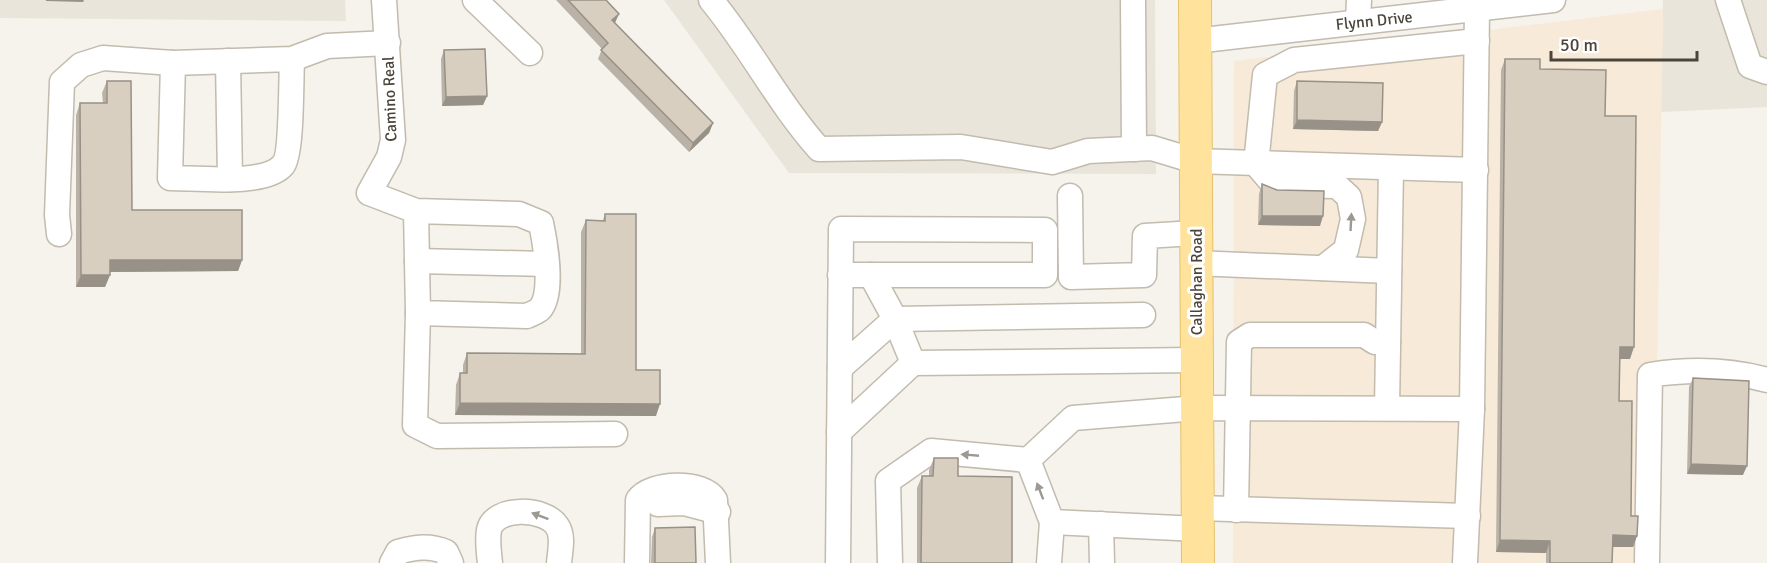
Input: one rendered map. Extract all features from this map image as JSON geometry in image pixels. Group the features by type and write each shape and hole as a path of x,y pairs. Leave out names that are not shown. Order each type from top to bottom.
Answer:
{"main road":[{"name":"Callaghan Road","path":"1195,0 1198,563"}],"street":[{"name":"Camino Real","path":"384,0 393,140 389,157 369,194 416,211"},
{"path":"475,0 530,52"},
{"path":"711,0 735,29 800,127 819,148 962,147 1052,162 1088,151 1152,148 1195,162 1476,170"},
{"path":"1133,0 1134,149"},
{"name":"Flynn Drive","path":"1195,41 1358,11 1477,10 1553,0"},
{"path":"1728,0 1750,66 1767,72"},
{"path":"1465,563 1472,409 1477,10"},
{"path":"1323,268 1346,250 1353,219 1349,197 1337,186 1274,185 1256,164 1266,75 1294,60 1477,41"},
{"path":"59,234 57,215 62,82 81,65 103,58 172,63 292,59 327,46 387,43"},
{"path":"172,63 170,178 230,179 272,175 285,164 289,147 292,59"},
{"path":"228,61 230,179"},
{"path":"1387,408 1382,341 1389,271 1391,168"},
{"path":"1070,196 1071,277 1144,275 1145,236 1195,248 1323,268 1389,271"},
{"path":"418,313 527,316 539,310 545,298 547,249 541,223 519,214 416,211 418,313 415,425 437,436 615,434"},
{"path":"838,563 840,275 841,229 1045,230 1045,275 840,275"},
{"path":"417,261 546,264"},
{"path":"871,275 895,319 913,363"},
{"path":"840,368 895,319 1143,315"},
{"path":"1236,510 1238,349 1363,352 1382,341"},
{"path":"839,432 913,363 1196,360"},
{"path":"1647,563 1650,375 1738,373 1767,380"},
{"path":"890,563 888,481 931,451 1028,460 1073,418 1198,408 1472,409"},
{"path":"1028,460 1052,522 1049,563"},
{"path":"637,563 638,500 642,494 658,488 705,489 715,500 718,512 718,563"},
{"path":"1052,522 1101,524 1198,519 1236,510 1468,516"},
{"path":"490,563 489,528 497,518 520,511 541,513 556,525 561,535 559,563"},
{"path":"1101,524 1102,563"},
{"path":"392,563 398,552 415,547 437,548 446,552 451,563"}],"shaded area":[{"path":"0,0 345,0 346,21 0,18"},
{"path":"664,0 1155,0 1156,174 789,173"},
{"path":"1663,0 1767,0 1767,107 1661,112"},
{"path":"1663,9 1654,563 1233,563 1234,61"}],"building":[{"path":"568,0 606,0 619,14 612,20 713,123 693,143 601,50 608,43"},
{"path":"485,49 487,96 446,97 444,50"},
{"path":"1505,59 1540,59 1540,69 1606,70 1605,116 1636,116 1634,347 1620,347 1619,401 1632,401 1631,516 1638,516 1637,536 1613,535 1612,563 1550,563 1550,541 1500,540"},
{"path":"107,81 131,81 132,210 242,210 242,260 110,260 110,275 81,275 80,103 107,103"},
{"path":"1297,81 1383,83 1382,122 1297,120"},
{"path":"1262,184 1277,190 1324,191 1323,216 1262,216"},
{"path":"605,214 636,214 636,370 660,370 660,404 460,403 460,373 467,373 467,353 585,354 586,220 605,221"},
{"path":"1693,378 1749,381 1747,466 1691,464"},
{"path":"934,458 958,458 958,476 1012,477 1012,563 921,563 922,476 933,476"},
{"path":"695,527 696,563 655,563 655,528"}]}
